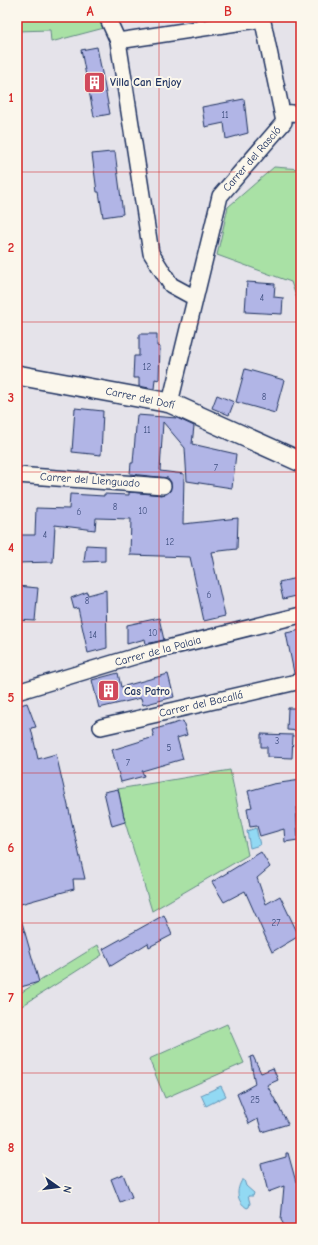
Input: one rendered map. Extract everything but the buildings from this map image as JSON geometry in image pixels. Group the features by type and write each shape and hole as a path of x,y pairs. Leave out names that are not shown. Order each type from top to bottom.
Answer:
{"street":[{"path":"108,17 118,41 151,253 170,285 195,298"},
{"name":"Carrer del Rascló","path":"118,41 262,18 284,122 220,196 170,403"},
{"path":"282,112 301,114"},
{"name":"Carrer del Dofí","path":"17,375 170,403 301,462"},
{"name":"Carrer del Llenguado","path":"17,475 163,486"},
{"name":"Carrer de la Palaia","path":"17,692 143,654 301,615"},
{"name":"Carrer del Bacallá","path":"101,728 301,681"}],"green space":[{"path":"17,17 99,17 104,28 51,42 50,30 17,31"},
{"path":"274,167 301,169 301,310 291,282 217,255 228,207"},
{"path":"230,770 248,855 152,911 125,822 118,789"},
{"path":"98,945 102,955 17,1009 17,995"},
{"path":"227,1024 244,1063 165,1098 149,1059"}],"water":[{"path":"256,828 260,845 250,848 247,831"},
{"path":"221,1086 226,1096 206,1106 201,1095"},
{"path":"242,1180 244,1180 246,1186 254,1193 253,1196 248,1196 250,1203 249,1207 247,1208 243,1205 238,1195"}],"place":[{"name":"Villa Can Enjoy","path":"95,82"},
{"name":"Cas Patro","path":"108,691"}]}
